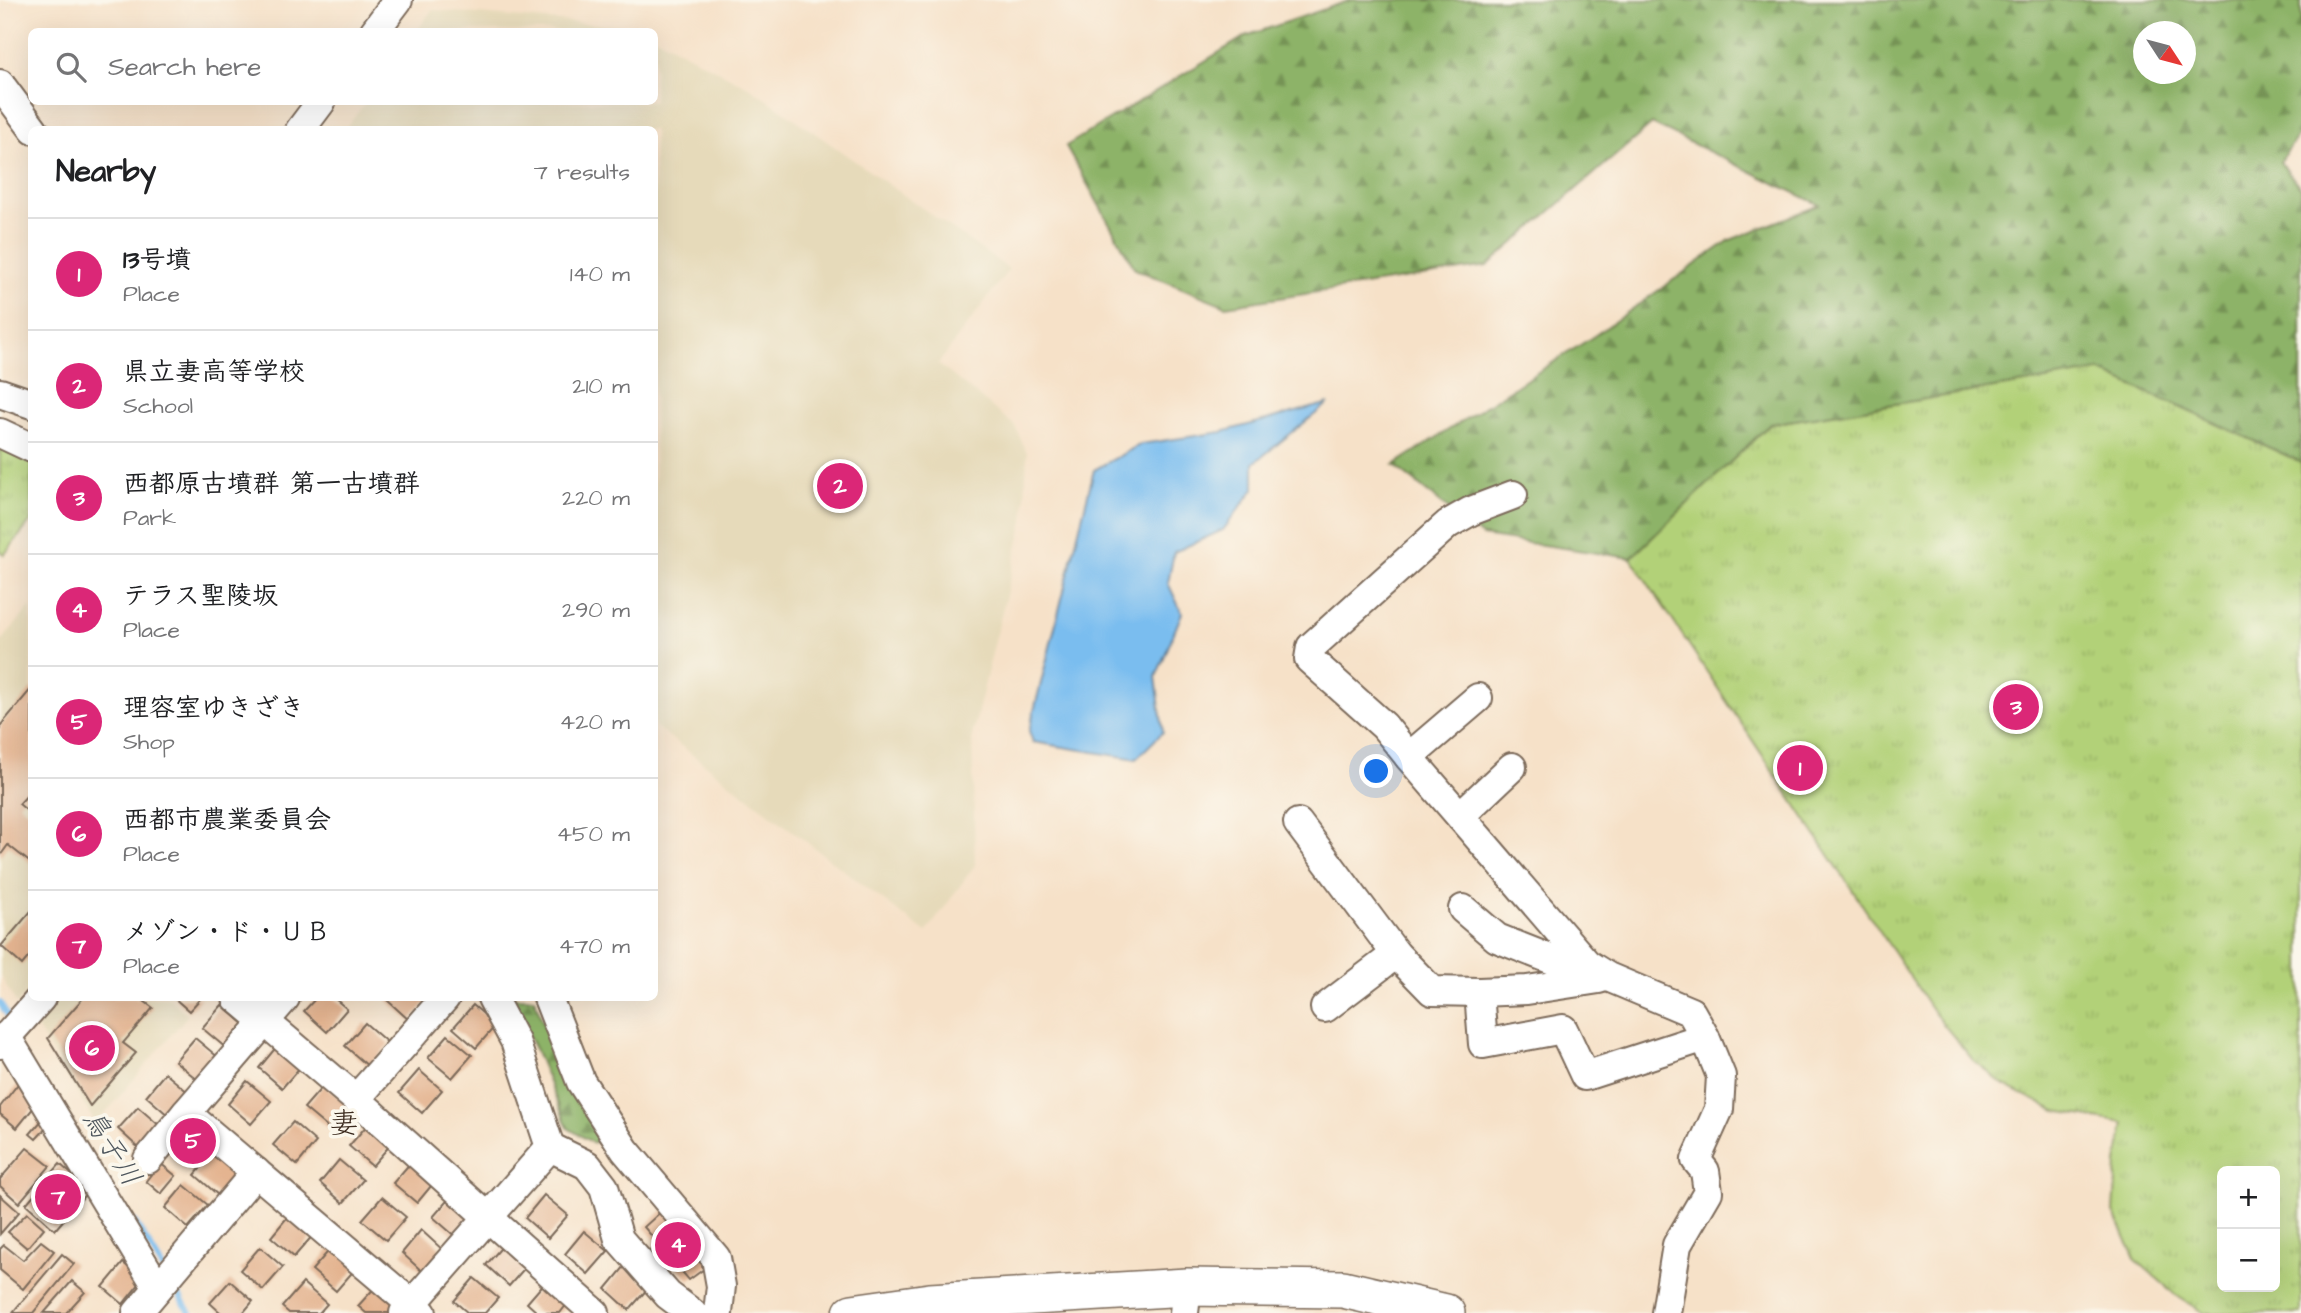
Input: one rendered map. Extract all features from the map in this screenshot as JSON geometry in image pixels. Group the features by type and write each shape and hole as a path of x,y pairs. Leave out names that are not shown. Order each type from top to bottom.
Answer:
{"main road":[{"path":"852,1313 930,1302 1185,1300 1343,1289 1446,1313"}],"street":[{"path":"377,28 398,0"},
{"path":"0,84 31,126"},
{"path":"303,126 319,105"},
{"path":"0,393 28,403"},
{"path":"0,433 28,446"},
{"path":"1513,495 1471,511 1448,524 1311,647 1309,659 1384,726 1598,971"},
{"path":"1409,757 1478,698"},
{"path":"1460,816 1512,767"},
{"path":"1298,823 1396,954 1432,991 1527,990 1598,971"},
{"path":"1463,909 1497,938 1573,968 1598,971 1691,1012 1705,1037 1721,1076 1719,1110 1696,1160 1704,1171 1708,1192 1677,1245 1665,1313"},
{"path":"1325,1007 1396,954"},
{"path":"1479,992 1483,1044 1563,1029 1585,1076 1705,1037"},
{"path":"38,1001 3,1040 158,1288"},
{"path":"241,1001 356,1099 595,1313"},
{"path":"148,1159 282,1001"},
{"path":"356,1099 442,1001"},
{"path":"494,1001 515,1041 550,1147 587,1165 604,1187 619,1240 668,1295 692,1313"},
{"path":"549,1001 582,1082 625,1150 716,1258 721,1286 718,1313"},
{"path":"186,1113 412,1310 550,1147"},
{"path":"137,1313 256,1172"}],"shaded area":[{"path":"432,10 637,28 419,28"},
{"path":"658,39 752,89 1009,269 938,364 1014,425 1027,453 1024,520 972,736 975,865 926,933 658,728 658,126 347,126 364,105 658,105"},
{"path":"28,610 28,992 17,1004 0,975 0,643"},
{"path":"55,1001 172,1001 188,1015 96,1124 35,1024"}],"green space":[{"path":"1351,0 2301,0 2301,131 2280,162 2301,188 2301,462 2100,371 1770,424 1631,558 1482,536 1394,465 1594,336 1730,240 1820,205 1652,124 1487,266 1226,306 1135,269 1066,146 1246,36"},
{"path":"2100,371 2301,462 2301,1313 2204,1313 2177,1296 2135,1259 2114,1212 2117,1163 2124,1123 2056,1111 2004,1085 1973,1060 1935,1014 1631,558 1770,424"},
{"path":"0,442 28,454 28,525 4,555 0,551"},
{"path":"511,1001 535,1001 565,1070 607,1137 593,1143 568,1128 536,1051"}],"water":[{"path":"1329,403 1254,463 1254,489 1223,530 1174,552 1168,583 1182,613 1156,677 1163,732 1136,759 1033,742 1029,731 1094,470 1141,444 1222,432"}],"building":[{"path":"28,693 28,794 19,804 28,812 28,861 8,845 0,856 0,726"},
{"path":"28,915 28,958 22,965 1,946"},
{"path":"80,1001 144,1001 153,1008 123,1043 136,1053 90,1106 48,1038"},
{"path":"177,1001 198,1001 189,1011"},
{"path":"313,1001 338,1001 347,1009 327,1032 304,1011"},
{"path":"388,1001 427,1001 410,1021"},
{"path":"222,1005 245,1025 226,1048 202,1028"},
{"path":"473,1005 496,1025 476,1048 453,1028"},
{"path":"365,1023 389,1044 369,1067 345,1046"},
{"path":"448,1035 472,1055 452,1078 428,1058"},
{"path":"195,1038 219,1058 199,1081 175,1061"},
{"path":"278,1045 302,1065 282,1088 259,1068"},
{"path":"419,1070 442,1090 422,1113 399,1093"},
{"path":"165,1073 189,1093 169,1116 146,1096"},
{"path":"247,1081 271,1101 251,1124 228,1104"},
{"path":"18,1084 39,1101 17,1128 0,1114 0,1107"},
{"path":"324,1085 348,1105 328,1128 304,1108"},
{"path":"138,1107 161,1127 141,1150 118,1129"},
{"path":"43,1119 49,1125 36,1139 30,1134"},
{"path":"293,1122 316,1142 297,1165 273,1145"},
{"path":"369,1123 392,1143 372,1166 349,1146"},
{"path":"189,1128 206,1144 197,1154 180,1139"},
{"path":"27,1148 50,1166 19,1203 0,1186 0,1179"},
{"path":"214,1152 238,1172 218,1195 195,1175"},
{"path":"339,1160 363,1180 343,1203 320,1183"},
{"path":"413,1160 436,1180 417,1203 393,1183"},
{"path":"160,1163 176,1176 161,1194 146,1181"},
{"path":"60,1164 89,1190 55,1230 26,1204"},
{"path":"184,1185 208,1205 188,1228 165,1208"},
{"path":"453,1194 477,1214 457,1238 433,1217"},
{"path":"0,1195 19,1212 0,1234"},
{"path":"544,1195 568,1215 548,1238 525,1218"},
{"path":"382,1197 406,1217 386,1240 362,1220"},
{"path":"665,1208 712,1263 689,1280 644,1227"},
{"path":"27,1213 44,1228 27,1248 8,1232"},
{"path":"290,1214 314,1234 294,1257 271,1237"},
{"path":"421,1230 444,1251 425,1274 402,1253"},
{"path":"584,1231 608,1251 588,1274 565,1254"},
{"path":"41,1241 54,1251 23,1289 0,1270 0,1249 4,1245 23,1260"},
{"path":"506,1242 529,1263 509,1286 486,1265"},
{"path":"333,1246 357,1267 336,1291 312,1270"},
{"path":"260,1247 283,1267 263,1290 240,1270"},
{"path":"62,1254 74,1264 33,1313 14,1313 13,1312"},
{"path":"123,1263 143,1279 123,1304 103,1287"},
{"path":"625,1266 649,1287 629,1310 606,1289"},
{"path":"474,1278 498,1298 485,1313 468,1313 454,1301"},
{"path":"547,1280 570,1300 560,1313 538,1313 527,1303"},
{"path":"72,1281 85,1292 66,1313 44,1313"},
{"path":"230,1281 253,1301 243,1313 221,1313 210,1303"},
{"path":"303,1283 327,1304 319,1313 289,1313 282,1307"},
{"path":"379,1283 403,1304 395,1313 366,1313 358,1306"}],"waterway":[{"name":"鳥子川","path":"0,1003 12,1022"},
{"name":"鳥子川","path":"135,1222 164,1270"},
{"name":"鳥子川","path":"171,1282 190,1313"}],"place":[{"name":"県立妻高等学校","path":"840,486"},
{"name":"西都原古墳群 第一古墳群","path":"2016,707"},
{"name":"13号墳","path":"1800,768"},
{"name":"西都市農業委員会","path":"92,1048"},
{"name":"理容室ゆきざき","path":"193,1141"},
{"name":"メゾン・ド・ＵＢ","path":"58,1197"},
{"name":"テラス聖陵坂","path":"678,1245"}],"district":[{"name":"妻","path":"344,1123"}]}
